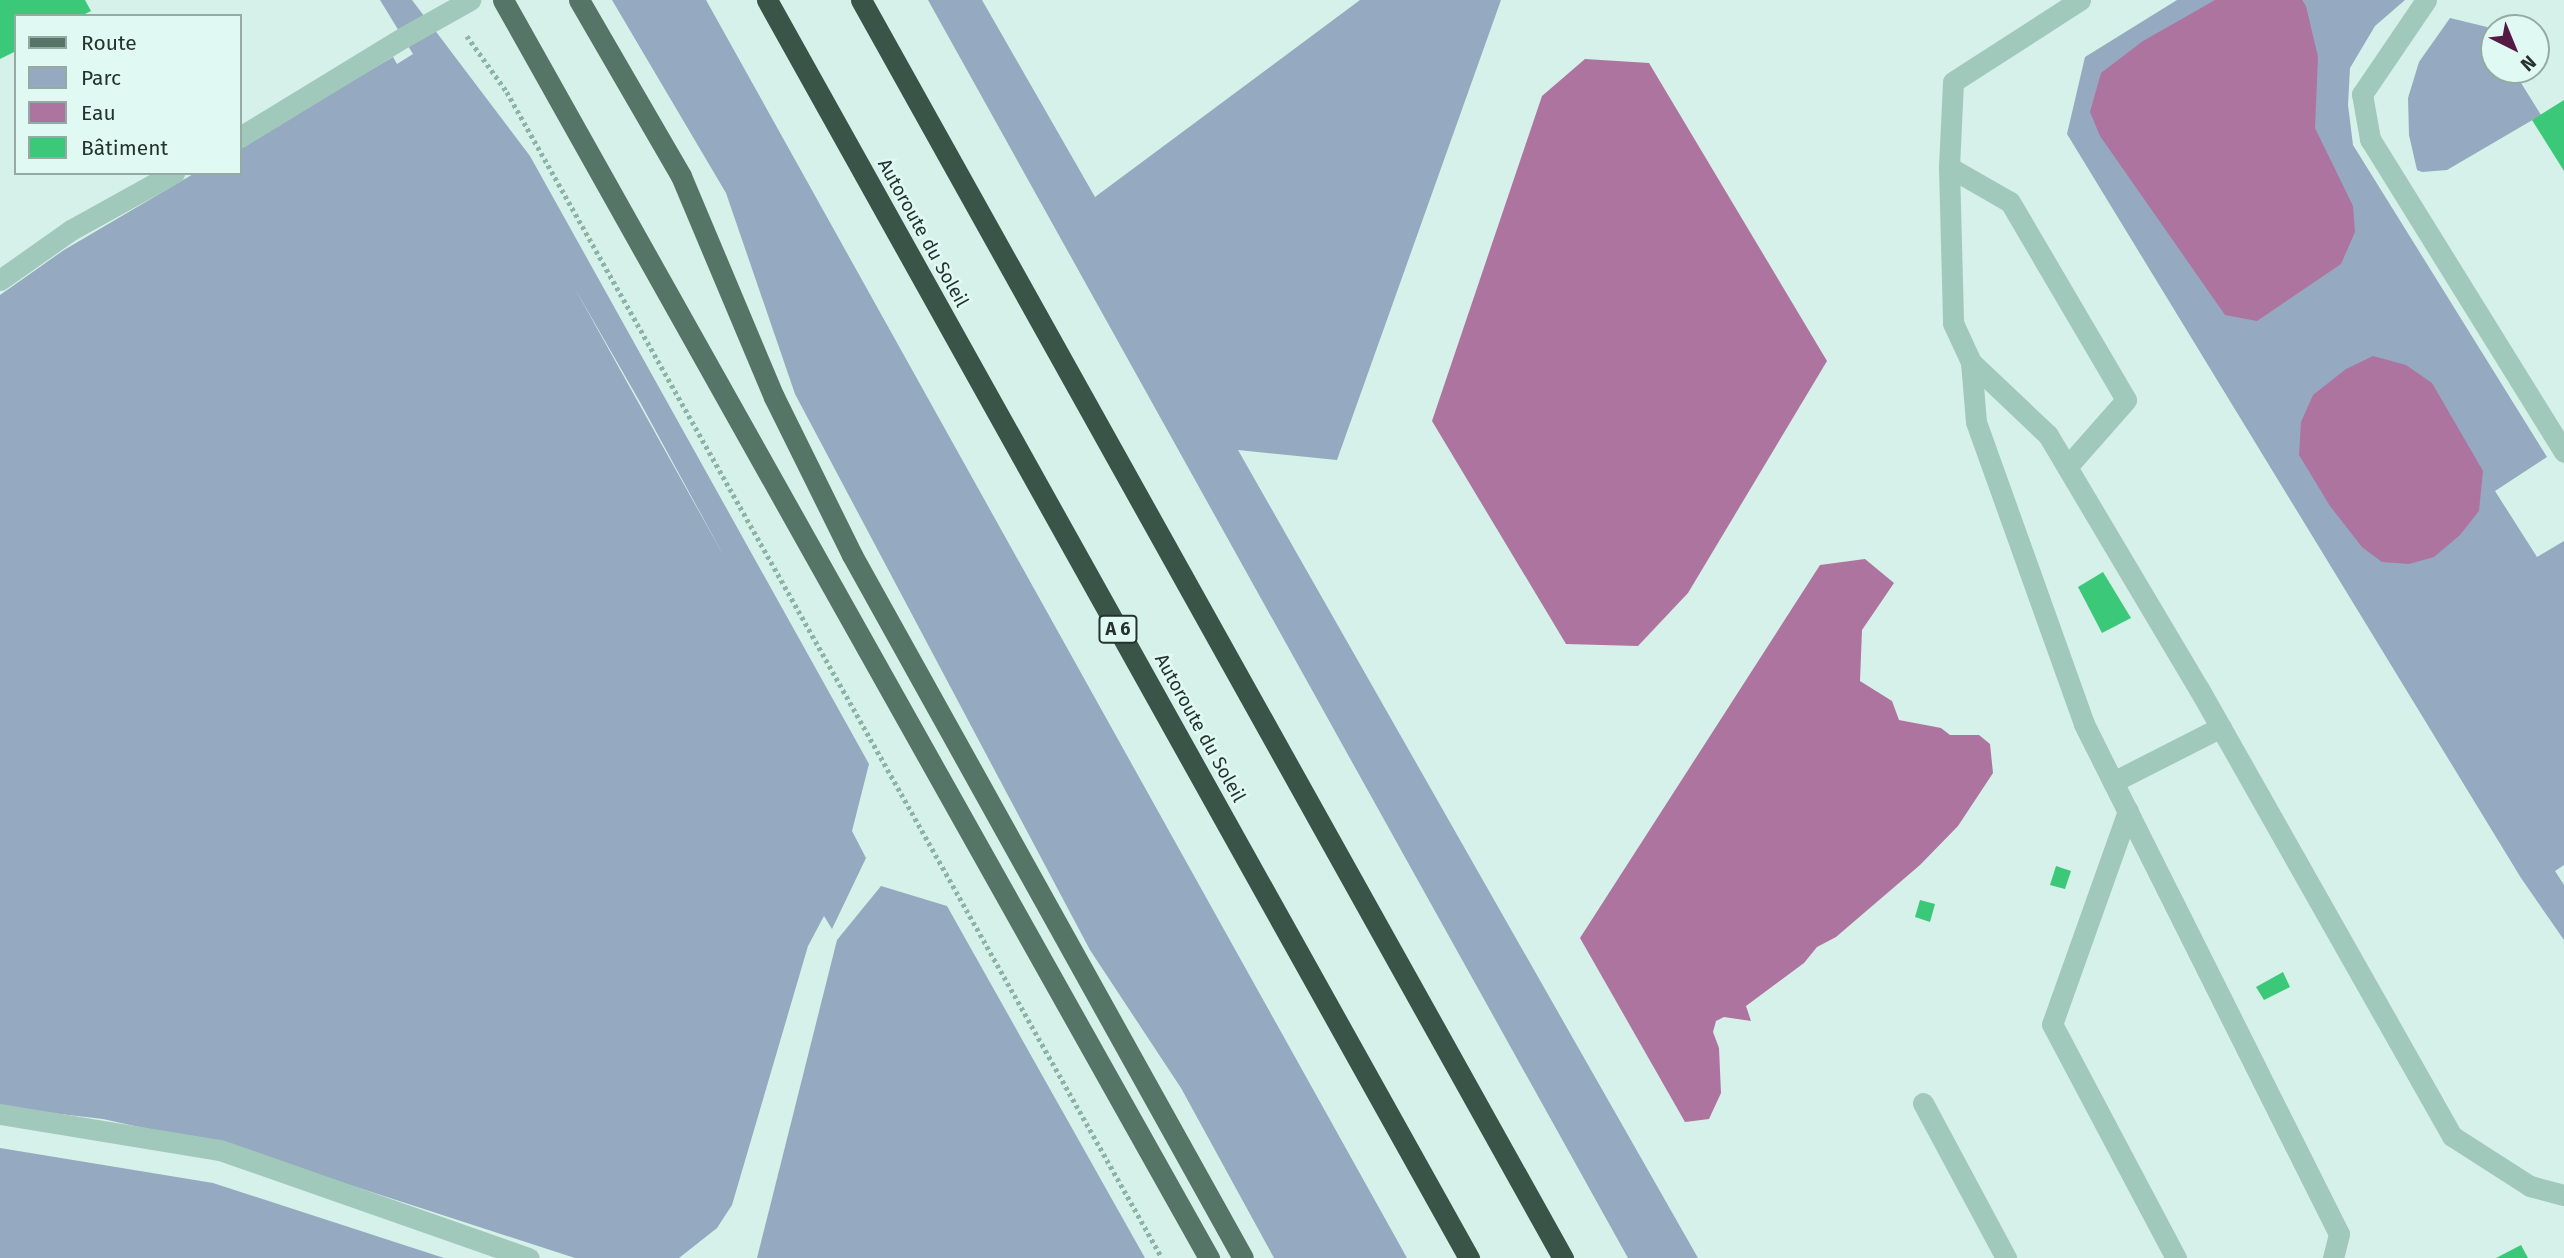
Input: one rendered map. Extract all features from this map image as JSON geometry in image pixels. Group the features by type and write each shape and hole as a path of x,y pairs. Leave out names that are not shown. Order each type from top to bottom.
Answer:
{"highway":[{"name":"Autoroute du Soleil","path":"767,0 1469,1258"},
{"path":"861,0 1563,1258"}],"main road":[{"path":"503,0 1209,1258"},
{"path":"579,0 681,176 774,397 852,555 1243,1258"}],"street":[{"path":"242,135 470,0"},
{"path":"2080,0 1953,82 1949,167 1953,323 1971,362 1976,422 2084,724 2339,1234 2333,1258"},
{"path":"2426,0 2362,94 2370,139 2564,452"},
{"path":"1949,167 2010,202 2126,400 2067,467"},
{"path":"0,280 71,230 170,175"},
{"path":"1971,362 2048,435 2221,727 2452,1136 2530,1186 2564,1195"},
{"path":"2113,782 2221,727"},
{"path":"2128,811 2052,1024 2176,1258"},
{"path":"1923,1103 2007,1258"},
{"path":"0,1114 220,1150 529,1258"}],"path":[{"path":"463,31 528,128 1162,1258"}],"green space":[{"path":"380,0 412,0 530,156 869,764 852,831 866,858 832,929 824,916 808,946 732,1205 717,1228 679,1258 575,1258 239,1149 103,1119 0,1107 0,295 64,250 192,175 242,175 242,146 393,57 397,64 413,54","holes":["574,287 640,402 726,560"]},
{"path":"612,0 706,0 1407,1258 1274,1258 1181,1088 1090,950 795,394 726,193"},
{"path":"928,0 982,0 1095,197 1360,0 1501,0 1337,460 1238,450 1698,1258 1628,1258"},
{"path":"2177,0 2405,0 2375,26 2350,68 2348,105 2353,145 2547,457 2495,491 2537,557 2564,541 2564,865 2555,871 2564,885 2564,940 2521,878 2067,134 2085,57"},
{"path":"2450,18 2480,25 2480,84 2522,84 2541,115 2447,170 2417,170 2409,135 2408,98 2419,62"},
{"path":"881,886 947,906 1145,1258 757,1258 837,940"},
{"path":"0,1148 213,1183 444,1258 0,1258"}],"water":[{"path":"2215,0 2302,0 2306,6 2318,57 2315,128 2353,206 2355,232 2341,264 2257,321 2225,315 2100,136 2090,112 2101,73 2143,41"},
{"path":"1585,59 1649,63 1827,361 1688,593 1638,646 1566,644 1432,421 1542,96"},
{"path":"2373,356 2406,365 2432,383 2483,471 2479,511 2460,535 2434,557 2409,564 2382,562 2362,547 2330,506 2299,455 2301,422 2313,395 2346,369"},
{"path":"1865,559 1894,583 1862,630 1860,681 1892,701 1899,720 1941,728 1950,735 1979,735 1990,744 1993,773 1958,826 1920,865 1836,937 1817,947 1804,963 1746,1006 1751,1021 1724,1017 1716,1021 1713,1032 1719,1048 1721,1093 1709,1119 1685,1122 1580,938 1820,565"}],"building":[{"path":"0,0 85,0 91,11 85,14 14,14 14,52 0,59"},
{"path":"2564,100 2564,171 2532,120"},
{"path":"2103,572 2131,618 2102,633 2078,587"},
{"path":"2056,866 2071,871 2065,889 2050,885"},
{"path":"1920,900 1935,904 1930,922 1915,917"},
{"path":"2283,972 2290,987 2264,1000 2256,987"},
{"path":"2521,1245 2528,1258 2496,1258"}]}
